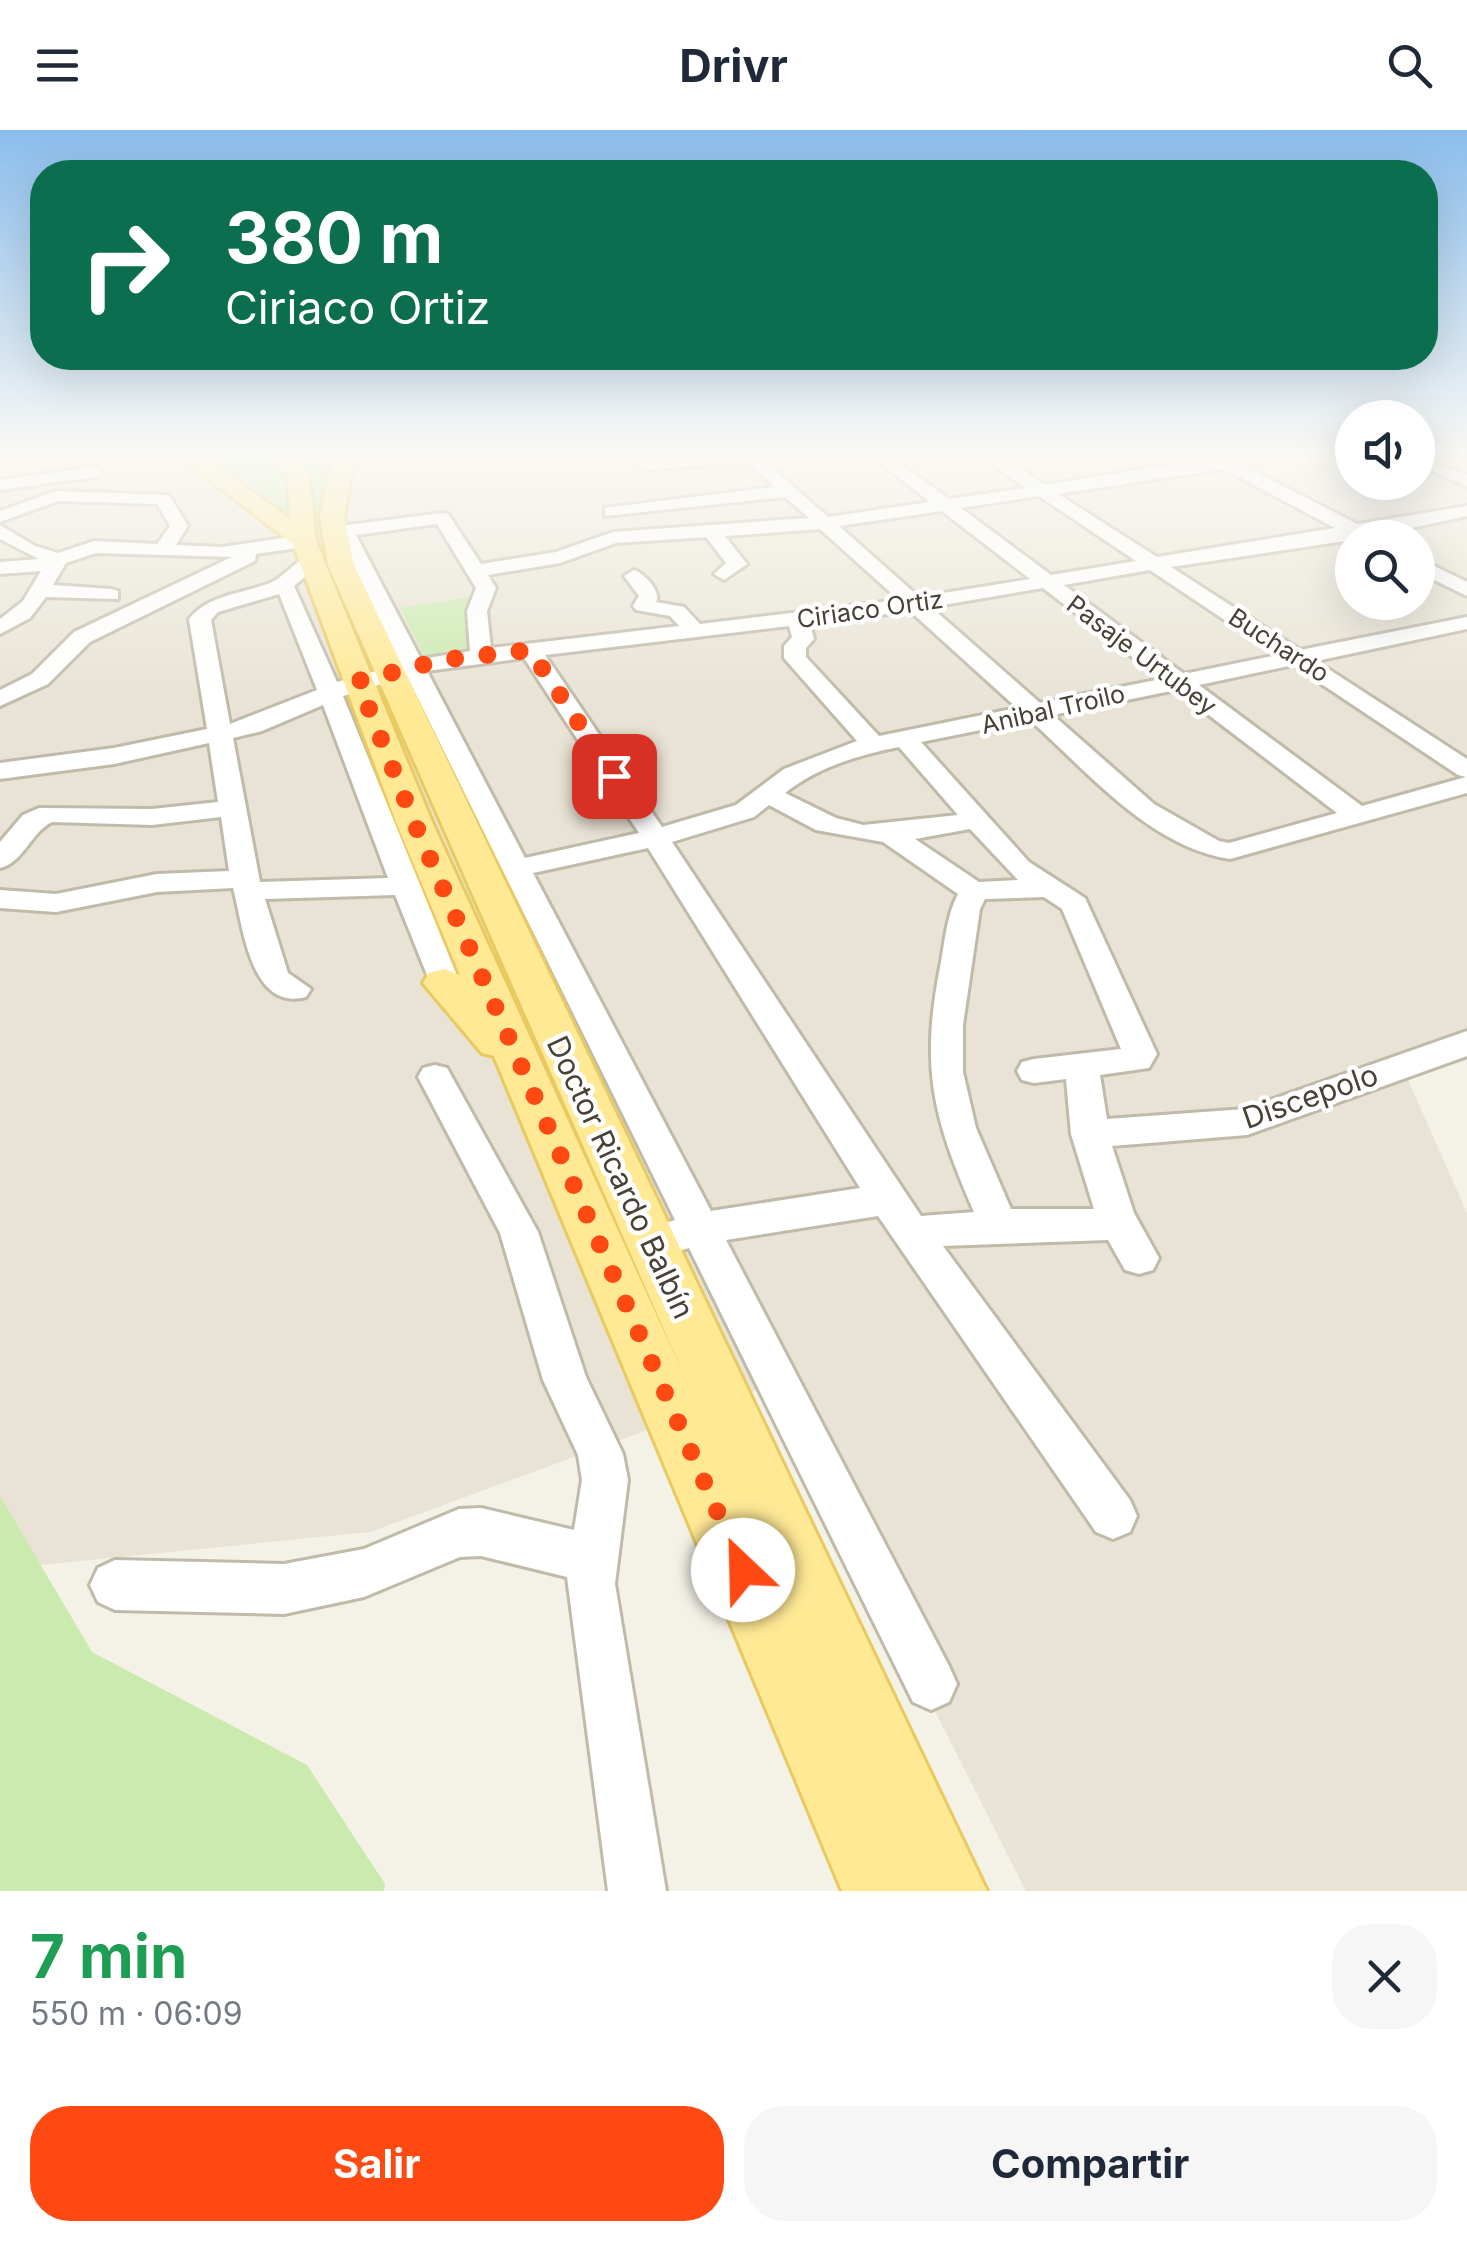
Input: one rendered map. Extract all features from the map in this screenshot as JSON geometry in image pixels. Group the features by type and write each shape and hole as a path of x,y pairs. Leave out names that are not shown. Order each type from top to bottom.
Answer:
{"main road":[{"path":"290,538 307,549"},
{"path":"306,538 307,549"},
{"name":"Doctor Ricardo Balbín","path":"312,538 307,549 652,1242 949,1891"},
{"name":"Doctor Ricardo Balbín","path":"372,678 414,822 880,1891"},
{"path":"444,983 524,1073"}],"street":[{"path":"11,538 57,562"},
{"path":"165,547 171,538"},
{"path":"0,700 40,679 82,637 307,549 354,538"},
{"path":"455,538 486,593 477,611 481,656"},
{"path":"476,571 560,557 612,538"},
{"path":"717,538 738,564 724,574"},
{"path":"840,538 1144,810 1221,851 1467,785"},
{"name":"Pasaje Urtubey","path":"988,538 1358,816"},
{"name":"Buchardo","path":"1115,538 1467,770"},
{"name":"Ciriaco Ortiz","path":"0,771 114,756 220,734 260,724 372,678 481,656 912,604 1333,538"},
{"path":"0,568 57,562 94,547 115,551 165,547 222,553 307,549"},
{"path":"307,549 291,592 372,678 517,868 931,1684"},
{"path":"295,989 277,982 272,973 247,885 200,614 307,549"},
{"path":"0,628 18,618 44,591 57,562"},
{"path":"1435,573 1467,590"},
{"path":"634,576 649,596 643,606 678,611 695,632"},
{"path":"44,591 110,596"},
{"path":"798,618 803,639 794,646 794,658 874,745"},
{"name":"Anibal Troilo","path":"517,868 656,838 745,812 806,767 874,745 1467,623"},
{"path":"530,650 656,838 887,1200 1112,1516"},
{"path":"372,678 406,886 444,983"},
{"path":"906,740 1018,868 1075,904 1140,1054 1138,1059 1034,1071"},
{"path":"769,796 826,824 855,833 891,834 976,820"},
{"path":"0,860 33,821 48,814 152,818 232,808"},
{"path":"891,834 974,892 1048,888"},
{"path":"0,900 56,903 158,883 406,886"},
{"path":"974,892 965,909 946,1045 949,1091 962,1140 999,1225"},
{"name":"Discepolo","path":"1090,1134 1247,1122 1467,1042"},
{"path":"1082,1066 1090,1134 1116,1224 1139,1258"},
{"path":"434,1076 519,1232 565,1380 600,1454 604,1501 591,1557 590,1584 638,1891"},
{"path":"652,1242 699,1229 887,1200"},
{"path":"912,1233 999,1225 1116,1224"},
{"path":"114,1585 284,1590 364,1573 459,1532 481,1532 536,1550 591,1557"}],"shaded area":[{"path":"0,538 1335,538 1335,620 1435,620 1435,538 1467,538 1467,1055 1405,1073 1467,1213 1467,1891 1026,1891 770,1385 370,1532 0,1569"}],"green space":[{"path":"309,538 324,538 333,582 311,554"},
{"path":"470,597 477,649 425,657 400,608"},
{"path":"0,1496 92,1652 307,1765 385,1884 384,1891 0,1891"}],"route":[{"path":"614,776 530,650 442,660 358,681 414,822 743,1570"}]}
